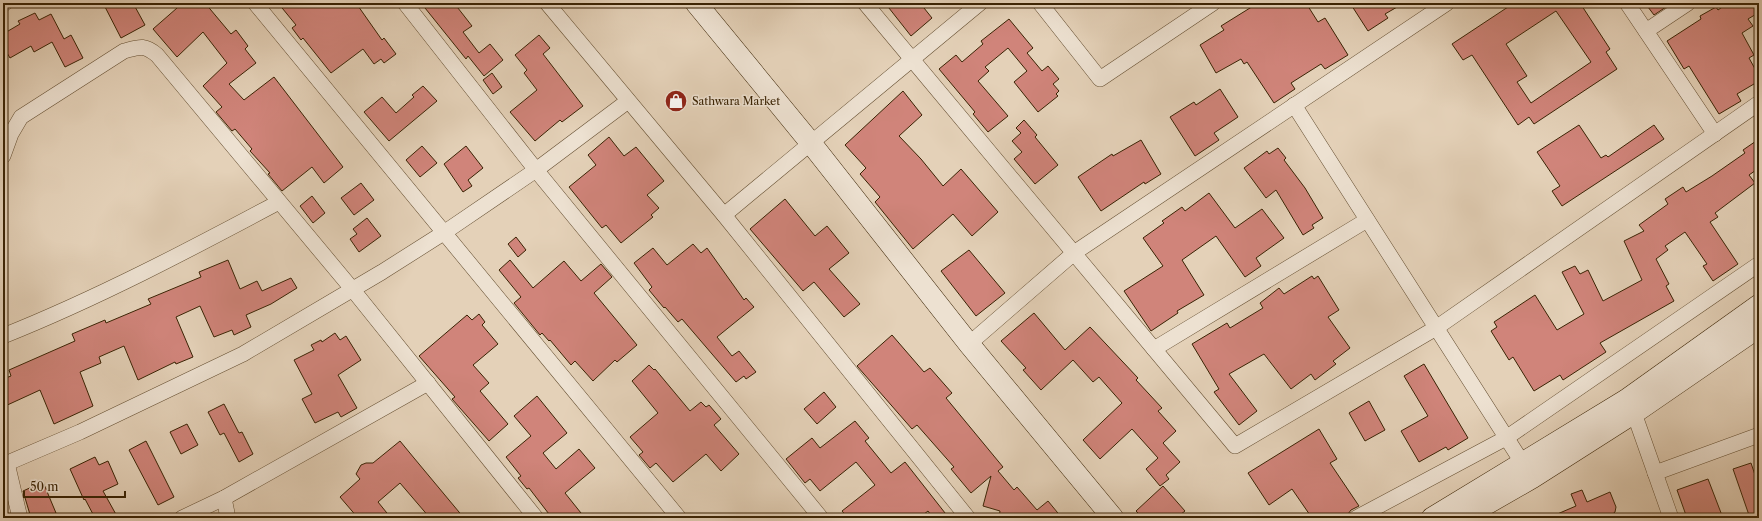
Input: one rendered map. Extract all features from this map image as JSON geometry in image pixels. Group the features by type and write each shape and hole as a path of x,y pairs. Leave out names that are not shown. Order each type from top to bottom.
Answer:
{"street":[{"path":"255,3 679,518"},
{"path":"405,3 536,170 821,518"},
{"path":"547,3 724,215 968,518"},
{"path":"696,3 810,142 969,344 1113,518"},
{"path":"865,3 1235,446 1436,328 1759,103"},
{"path":"724,215 810,142 980,3"},
{"path":"1040,3 1100,79 1213,3"},
{"path":"969,344 1074,253 1447,3"},
{"path":"1627,3 1715,134"},
{"path":"1646,32 1688,3"},
{"path":"3,156 11,134 21,117 124,51 140,46 150,50 157,56 353,290 536,518"},
{"path":"20,518 5,464 80,432 243,354 353,290 444,232 536,170 628,101"},
{"path":"1294,105 1506,438 1528,470"},
{"path":"3,336 41,321 163,263 279,202"},
{"path":"1154,349 1367,220"},
{"path":"1356,518 1506,438 1759,264"},
{"path":"1462,518 1759,305"},
{"path":"1432,518 1528,470 1634,413 1759,327"},
{"path":"182,518 224,498 428,383"},
{"path":"1634,413 1671,518"},
{"path":"1655,473 1759,435"},
{"path":"224,498 228,518"}],"building":[{"path":"103,3 133,3 145,25 121,38"},
{"path":"173,3 205,3 231,34 236,30 248,46 245,49 256,63 229,84 244,100 274,77 343,167 324,183 312,167 282,191 268,174 270,173 250,151 252,149 235,129 232,131 216,112 222,107 203,86 227,63 203,32 177,57 153,29 177,8"},
{"path":"278,3 356,3 382,40 384,38 396,54 384,63 381,59 374,64 363,49 331,73 303,38 301,40 292,28 296,25"},
{"path":"421,3 454,3 472,26 463,32 479,53 490,44 503,60 484,76 468,56 466,59"},
{"path":"885,3 920,3 932,18 911,36"},
{"path":"1258,3 1306,3 1318,22 1325,18 1348,55 1325,69 1321,64 1291,83 1295,89 1274,103 1247,62 1244,64 1241,59 1216,73 1200,45 1224,30 1221,26"},
{"path":"1350,3 1404,3 1385,14 1388,18 1368,31"},
{"path":"1514,3 1580,3 1610,49 1606,52 1617,69 1534,124 1529,117 1518,125 1472,55 1463,60 1452,44","holes":["1556,11 1591,62 1531,103 1517,82 1527,76 1506,44"]},
{"path":"1645,3 1672,3 1654,15"},
{"path":"1728,3 1751,3 1758,13 1748,19 1753,26 1742,33 1754,55 1749,58 1759,76 1759,81 1737,94 1741,101 1719,114 1689,66 1684,69 1667,41 1701,19 1700,16 1716,7 1718,10"},
{"path":"35,13 39,20 51,14 64,39 71,35 83,58 65,67 52,42 34,52 31,46 10,58 3,46 3,34 20,24 18,21"},
{"path":"1009,19 1033,48 1027,53 1042,71 1048,66 1059,79 1053,84 1059,91 1056,94 1058,96 1038,112 1014,82 1027,71 1008,48 985,67 989,71 978,81 1008,116 988,132 973,114 975,112 939,69 956,55 962,62 983,44 981,41"},
{"path":"539,35 550,48 543,54 583,106 562,122 560,120 535,141 510,112 537,90 524,73 527,70 515,55"},
{"path":"492,73 502,87 493,94 483,80"},
{"path":"423,86 437,101 389,141 364,112 382,97 396,113 414,97 412,95"},
{"path":"1220,89 1238,117 1214,133 1219,140 1195,156 1170,117 1194,102 1196,105"},
{"path":"903,91 922,115 899,136 921,159 943,186 961,169 998,212 972,236 953,214 913,249 875,202 880,197 860,174 866,168 845,145"},
{"path":"1024,120 1037,135 1035,137 1058,165 1035,184 1014,159 1022,152 1012,141 1021,133 1016,128"},
{"path":"1579,125 1601,158 1606,155 1608,157 1654,125 1664,139 1562,206 1552,191 1560,186 1537,152"},
{"path":"609,137 624,156 636,147 664,181 647,195 659,208 651,215 653,217 621,243 606,225 602,228 569,187 596,165 588,155"},
{"path":"1759,139 1759,168 1749,175 1755,183 1715,213 1718,217 1710,222 1738,264 1713,281 1703,266 1707,264 1685,232 1665,246 1668,250 1656,259 1669,284 1666,286 1674,301 1600,343 1606,352 1563,380 1560,375 1534,391 1513,357 1509,360 1491,331 1497,327 1494,322 1535,295 1557,330 1584,314 1562,272 1575,266 1580,274 1588,270 1603,301 1642,280 1624,241 1644,231 1639,225 1668,204 1665,199 1683,187 1686,192 1712,176 1745,153 1743,150"},
{"path":"1141,140 1161,174 1145,184 1144,182 1101,211 1078,177 1112,154 1113,156"},
{"path":"422,146 437,163 420,177 406,160"},
{"path":"466,146 483,168 468,180 472,186 463,192 444,164"},
{"path":"1278,148 1286,158 1284,160 1305,188 1323,218 1312,225 1314,228 1303,235 1276,190 1266,198 1244,168 1267,151 1269,154"},
{"path":"361,183 374,200 354,215 341,198"},
{"path":"1209,193 1235,228 1262,209 1284,238 1256,258 1261,266 1245,277 1216,236 1182,260 1204,295 1177,311 1178,313 1151,331 1124,291 1163,266 1143,238 1164,223 1162,221 1182,207 1185,211"},
{"path":"312,196 325,213 313,223 300,206"},
{"path":"785,199 815,236 827,226 849,253 829,269 860,304 844,317 814,282 803,291 750,229"},
{"path":"367,218 381,236 359,252 350,239 357,234 353,229"},
{"path":"516,237 526,250 518,257 508,244"},
{"path":"693,244 701,253 707,248 744,300 746,298 754,307 717,337 732,356 739,351 756,372 746,379 744,376 736,382 682,319 678,322 665,307 664,308 649,290 652,287 634,263 653,248 667,265"},
{"path":"969,250 1005,293 976,316 941,271"},
{"path":"228,260 240,289 257,281 262,291 291,278 297,288 271,304 246,315 251,327 234,335 232,330 214,337 200,306 176,317 193,357 176,364 175,362 138,380 124,346 99,357 101,363 80,372 93,406 54,424 40,390 3,407 3,379 11,376 9,370 75,341 72,334 105,320 106,323 151,304 148,299 201,277 199,272"},
{"path":"510,260 533,288 564,261 581,281 601,264 612,277 594,293 637,345 617,362 615,360 593,381 575,361 571,365 550,340 549,341 542,333 540,335 514,303 521,297 499,270"},
{"path":"1312,276 1314,279 1318,276 1339,310 1328,317 1350,348 1333,361 1336,364 1315,380 1311,374 1291,389 1264,354 1229,374 1257,411 1239,425 1214,392 1219,389 1192,344 1227,323 1230,328 1263,308 1260,303 1279,288 1284,294"},
{"path":"1034,313 1065,350 1090,327 1138,378 1136,380 1162,408 1158,411 1176,431 1163,443 1180,462 1166,475 1169,479 1160,486 1146,469 1158,458 1132,429 1100,459 1083,440 1122,403 1099,377 1093,382 1073,360 1041,390 1023,370 1026,368 1001,341"},
{"path":"479,314 485,322 482,325 498,344 473,365 489,383 480,391 508,424 489,441 452,399 455,397 419,356 467,315 472,320"},
{"path":"335,333 340,340 346,336 361,360 338,375 357,408 341,417 338,412 315,423 302,399 312,394 294,360 314,350 311,345 321,340 322,342"},
{"path":"892,335 924,372 930,368 952,393 946,398 1003,467 998,471 1014,490 1017,487 1037,510 1048,501 1062,518 999,518 1000,511 983,506 991,476 971,493 951,469 954,467 917,425 912,429 857,366"},
{"path":"1424,364 1468,438 1448,450 1446,447 1419,462 1401,431 1428,416 1404,376"},
{"path":"649,365 654,370 655,369 690,411 701,402 706,407 709,405 721,419 714,425 739,454 721,471 706,454 673,482 656,463 650,468 639,455 643,452 630,437 658,413 632,381"},
{"path":"824,392 836,407 817,424 804,409"},
{"path":"537,396 567,433 543,453 556,469 579,449 595,468 565,493 585,518 552,518 529,488 527,489 518,478 521,476 506,457 531,436 514,416"},
{"path":"1369,401 1385,430 1365,441 1349,413"},
{"path":"224,404 239,433 242,432 253,454 239,462 224,433 220,435 208,412"},
{"path":"855,421 869,438 865,441 891,473 905,462 949,518 933,518 928,511 919,518 848,518 842,511 875,485 856,462 820,491 810,479 805,483 786,459 812,438 820,448"},
{"path":"187,424 198,445 181,454 170,432"},
{"path":"1319,429 1337,459 1330,463 1359,506 1351,510 1345,518 1312,518 1292,489 1269,505 1248,473"},
{"path":"146,441 174,497 158,505 129,450"},
{"path":"400,441 464,518 430,518 400,483 378,502 391,518 358,518 340,497 360,479 356,474 361,465 373,463"},
{"path":"95,457 99,465 108,461 118,484 103,491 118,518 95,518 85,499 84,500 70,469"},
{"path":"1751,463 1759,487 1759,518 1750,518 1733,469"},
{"path":"1708,479 1723,518 1687,518 1677,490"},
{"path":"43,482 56,513 43,518 31,518 23,491"},
{"path":"1163,486 1185,511 1176,518 1143,518 1136,511"},
{"path":"1582,490 1587,502 1610,492 1616,507 1615,512 1608,518 1548,518 1576,506 1571,494"}],"place":[{"name":"Sathwara Market","path":"676,101"}]}
